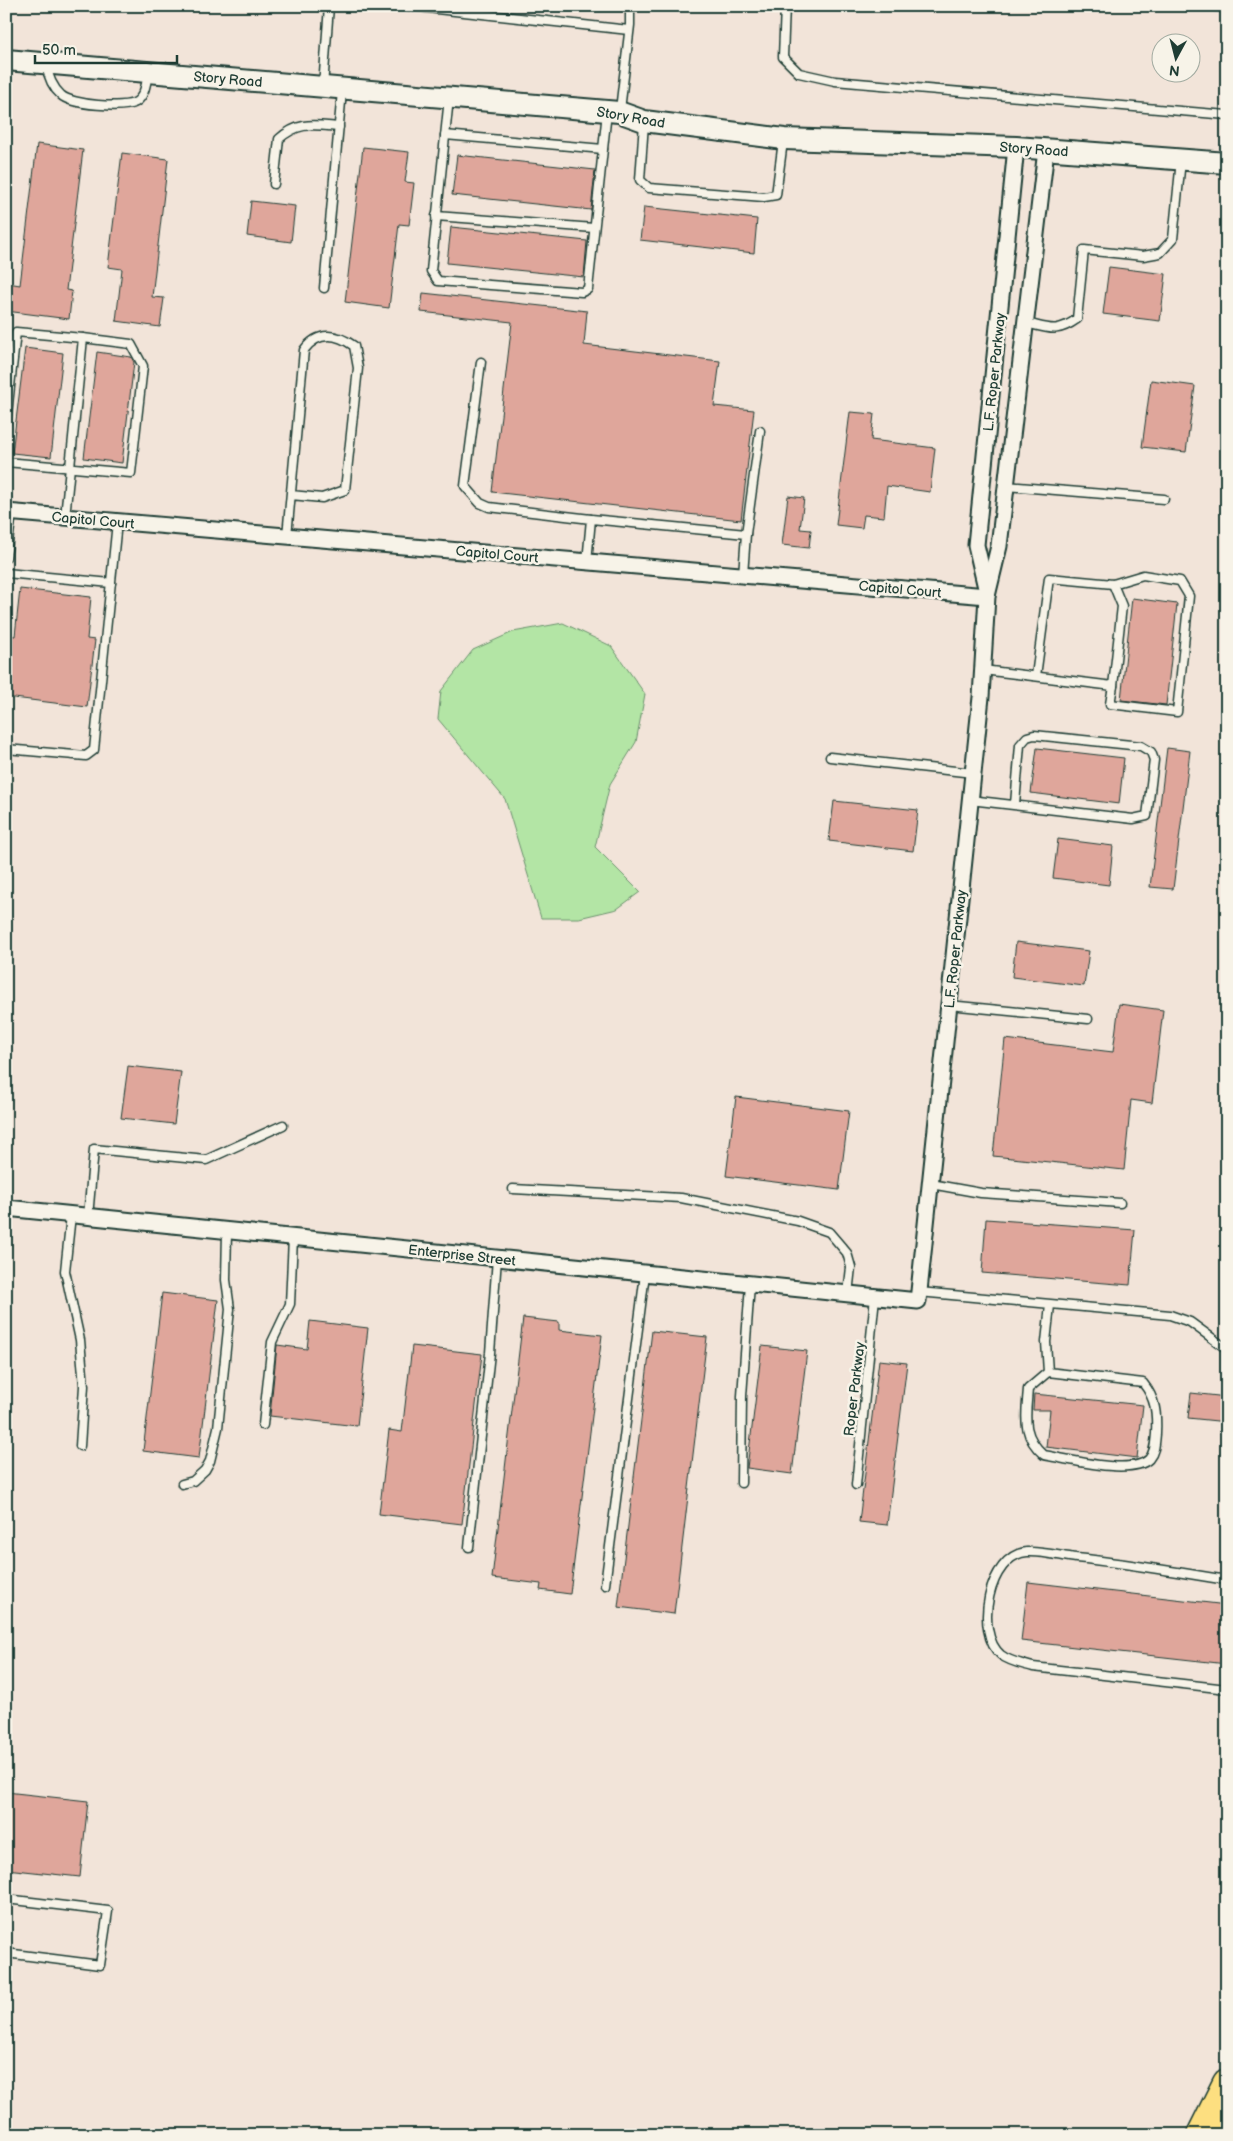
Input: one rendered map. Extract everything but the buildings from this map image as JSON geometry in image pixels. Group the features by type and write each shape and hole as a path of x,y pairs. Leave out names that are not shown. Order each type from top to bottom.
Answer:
{"highway":[{"path":"1201,2135 1227,2083"}],"street":[{"name":"Story Road","path":"6,60 613,112 644,120 784,139 1016,147 1227,163"},
{"name":"L.F. Roper Parkway","path":"987,596 976,545 1016,147"},
{"name":"L.F. Roper Parkway","path":"919,1297 983,670 987,596 999,546 1046,150"},
{"name":"Capitol Court","path":"9,513 987,596"},
{"name":"Enterprise Street","path":"6,1208 875,1297 919,1297"}],"lane":[{"path":"324,288 339,127 333,88 329,6"},
{"path":"409,6 630,30"},
{"path":"449,98 431,271 438,281 582,292 588,289 602,149 613,112 630,30 630,6"},
{"path":"785,6 783,57 799,72 835,81 1227,115"},
{"path":"1209,6 1227,8"},
{"path":"46,63 53,86 62,97 74,101 104,105 128,105 138,101 145,90 148,72"},
{"path":"644,120 640,180 649,188 764,197 776,195 784,139"},
{"path":"274,184 279,139 289,129 304,124 339,127"},
{"path":"445,135 602,149"},
{"path":"1026,323 1051,329 1064,329 1077,319 1084,250 1143,256 1160,253 1167,246 1173,239 1181,160"},
{"path":"436,216 594,228"},
{"path":"6,422 16,332 131,344 143,366 131,474 6,462"},
{"path":"287,536 304,350 311,340 324,336 347,341 354,346 358,368 344,490 322,498 291,495"},
{"path":"64,517 83,338"},
{"path":"481,362 465,486 480,503 489,507 746,534"},
{"path":"743,575 746,534 760,432"},
{"path":"1006,486 1164,499"},
{"path":"6,557 9,513"},
{"path":"587,562 592,519"},
{"path":"6,749 86,756 94,750 117,522"},
{"path":"6,573 111,583"},
{"path":"1036,676 1049,578 1113,584 1143,575 1180,581 1189,596 1177,712 1110,704 1122,606 1113,584"},
{"path":"983,670 1113,686"},
{"path":"970,800 1133,818 1146,816 1154,760 1151,752 1141,746 1034,735 1027,737 1020,745 1015,804"},
{"path":"830,757 973,773"},
{"path":"949,1005 1088,1020"},
{"path":"88,1217 94,1149 206,1160 283,1125"},
{"path":"931,1184 981,1193 1120,1202"},
{"path":"513,1189 681,1198 798,1221 829,1232 847,1253 851,1267 848,1294"},
{"path":"71,1215 65,1271 80,1340 83,1376 80,1446"},
{"path":"182,1484 193,1481 204,1470 210,1460 218,1428 230,1308 226,1280 228,1231"},
{"path":"263,1424 272,1342 290,1304 293,1238"},
{"path":"469,1546 490,1353 497,1258"},
{"path":"605,1585 645,1274"},
{"path":"740,1483 742,1396 750,1284"},
{"name":"Roper Parkway","path":"856,1485 875,1297"},
{"path":"919,1297 1170,1315 1190,1322 1227,1349"},
{"path":"1048,1372 1046,1342 1050,1305"},
{"path":"1048,1372 1143,1383 1155,1404 1157,1422 1154,1451 1148,1460 1138,1466 1124,1468 1044,1455 1035,1447 1027,1433 1028,1389 1048,1372"},
{"path":"1227,1580 1121,1562 1026,1552 1010,1557 997,1574 987,1614 987,1629 989,1640 1001,1655 1015,1662 1034,1667 1227,1689"},
{"path":"6,1899 108,1911 100,1964 6,1953"}],"green space":[{"path":"563,623 611,646 645,694 636,742 610,784 595,847 640,892 617,909 579,918 541,918 505,799 438,719 441,691 473,650 513,632"}]}
